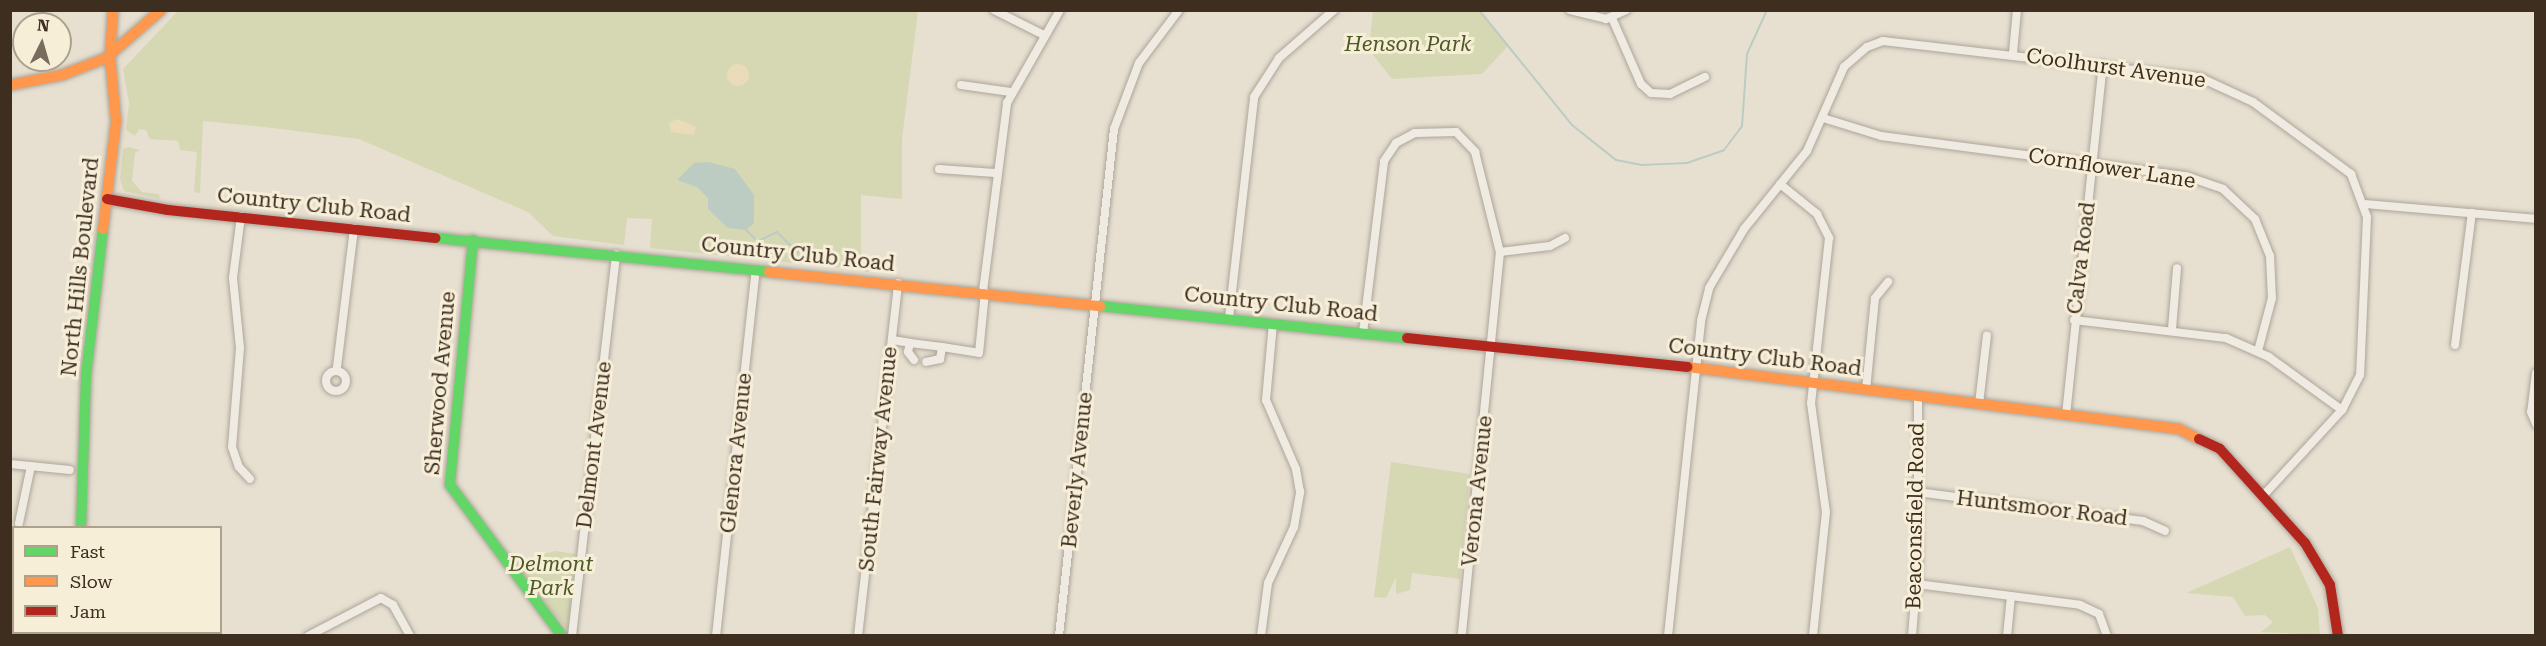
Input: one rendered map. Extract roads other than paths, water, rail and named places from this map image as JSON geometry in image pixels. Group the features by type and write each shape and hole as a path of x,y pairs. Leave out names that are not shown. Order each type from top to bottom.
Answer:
{"street":[{"name":"North Hills Boulevard","path":"81,526 87,453 86,376 116,121 110,56 113,10"},
{"path":"10,85 62,75 110,56 161,10"},
{"path":"994,10 1044,35"},
{"path":"892,340 979,352 996,173 1011,92 1060,10"},
{"name":"Beverly Avenue","path":"1059,636 1118,111 1139,63 1179,10"},
{"path":"1229,318 1254,97 1278,58 1334,10"},
{"path":"1570,10 1588,18 1612,18 1626,10"},
{"path":"2013,53 2018,10"},
{"path":"1612,18 1641,84 1651,93 1670,94 1705,77"},
{"name":"Coolhurst Avenue","path":"1668,636 1698,368 1701,321 1709,288 1725,257 1807,151 1824,118 1844,67 1873,43 1902,40 2195,76 2231,89 2335,159 2351,174 2366,204 2363,363 2342,410 2264,496"},
{"name":"Calva Road","path":"2066,415 2074,320 2103,65"},
{"path":"961,86 1011,92"},
{"name":"Cornflower Lane","path":"1824,118 1881,136 2199,179 2223,189 2249,212 2262,232 2272,268 2272,298 2258,351"},
{"name":"Verona Avenue","path":"1363,333 1378,177 1396,143 1404,138 1448,130 1472,145 1500,252 1493,346 1462,636"},
{"path":"939,169 996,173"},
{"path":"1780,184 1817,214 1829,238 1813,382 1812,432 1826,512 1813,636"},
{"name":"Country Club Road","path":"107,200 354,228 984,291 1698,368 2066,415 2199,436 2220,449 2264,496 2324,570 2335,603 2338,636"},
{"path":"2366,204 2535,219"},
{"path":"2455,345 2472,213"},
{"path":"241,216 233,278 240,348 232,447 239,467 250,480"},
{"path":"337,367 354,228"},
{"path":"1500,252 1550,246 1565,238"},
{"name":"Sherwood Avenue","path":"473,240 450,485 562,636"},
{"name":"Delmont Avenue","path":"572,636 616,255"},
{"path":"2172,329 2177,268"},
{"name":"Glenora Avenue","path":"716,636 756,270"},
{"path":"1866,390 1875,298 1888,282"},
{"name":"South Fairway Avenue","path":"858,636 898,284"},
{"path":"2074,320 2172,329 2226,338 2258,351 2342,410"},
{"path":"1261,636 1268,584 1300,504 1296,469 1266,400 1273,323"},
{"path":"1979,404 1987,335"},
{"path":"910,343 908,352 914,360"},
{"path":"926,362 940,358 942,347"},
{"path":"2535,372 2531,412 2535,424"},
{"name":"Beaconsfield Road","path":"1912,636 1917,584 1918,396"},
{"path":"10,464 70,470"},
{"path":"19,523 31,466"},
{"name":"Huntsmoor Road","path":"1917,492 2143,521 2164,531"},
{"path":"1917,584 2088,607 2102,618 2107,636"},
{"path":"2007,636 2011,596"},
{"path":"308,636 381,598 393,604 410,636"}],"waterway":[{"path":"1479,10 1572,125 1616,160 1641,165 1687,163 1724,150 1742,126 1747,54 1767,10"},
{"path":"746,230 758,241 777,232 797,252 868,271"}],"park label":[{"name":"Henson Park","path":"1408,44"},
{"name":"Delmont Park","path":"551,576"}]}
